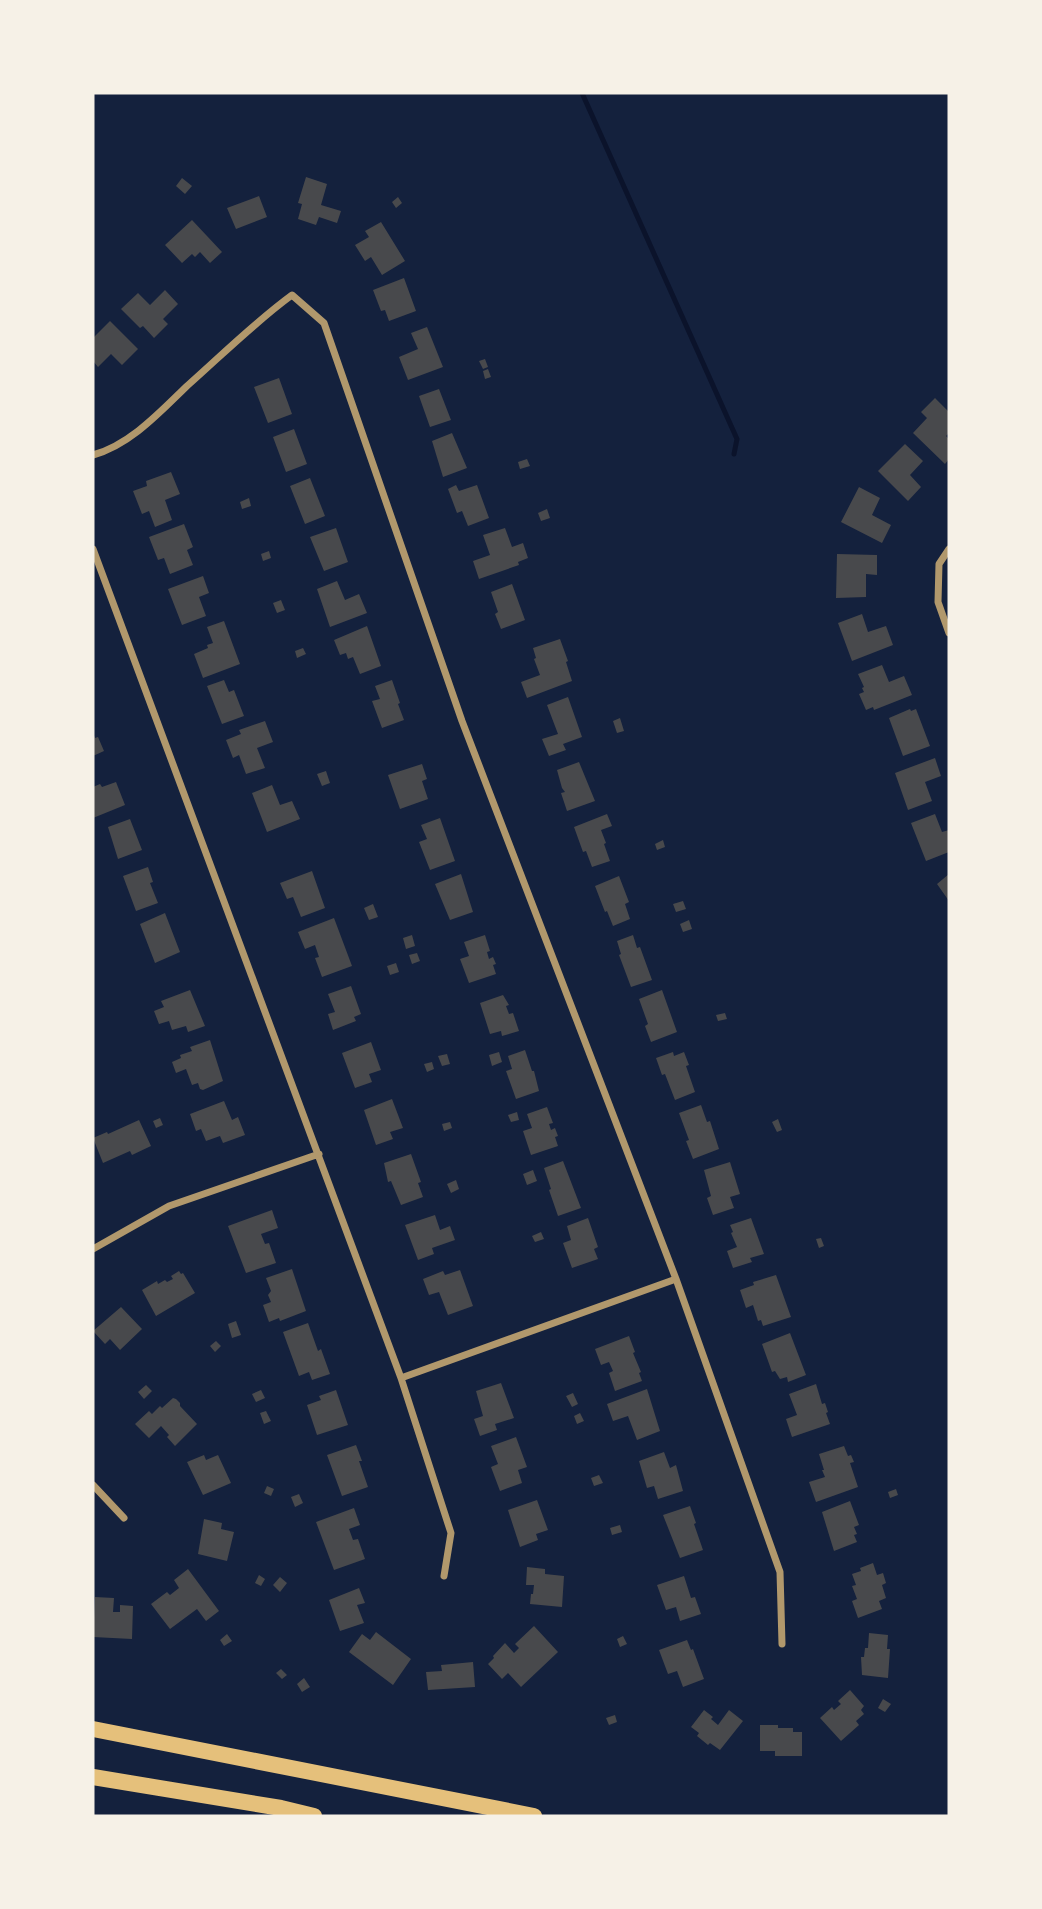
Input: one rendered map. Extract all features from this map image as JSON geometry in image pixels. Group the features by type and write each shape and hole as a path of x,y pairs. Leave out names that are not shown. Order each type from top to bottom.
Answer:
{"highway":[{"path":"93,1729 534,1816"},
{"path":"93,1777 281,1808 314,1816"}],"street":[{"path":"93,455 104,452 144,427 265,315 292,295 324,323 462,721 676,1279 780,1572 782,1644"},
{"path":"93,549 401,1378 451,1533 444,1576"},
{"path":"949,549 939,564 938,602 949,633"},
{"path":"93,1249 169,1206 319,1154"},
{"path":"401,1378 676,1279"},
{"path":"93,1485 124,1518"}],"building":[{"path":"306,177 327,184 321,205 341,211 337,223 319,217 316,225 298,219 302,204 298,203"},
{"path":"182,178 192,186 185,194 176,186"},
{"path":"259,196 267,217 236,229 227,208"},
{"path":"398,197 402,203 396,208 392,202"},
{"path":"192,220 222,252 210,263 200,252 195,257 192,254 182,263 165,245"},
{"path":"381,222 405,261 382,275 371,257 365,261 355,245 369,237 365,231"},
{"path":"404,278 416,311 389,321 385,310 381,311 373,290"},
{"path":"165,290 178,304 163,319 168,324 154,338 121,309 138,293 150,305"},
{"path":"110,321 138,349 122,365 111,354 98,367 93,361 93,338"},
{"path":"427,327 443,367 408,380 399,357 418,349 411,333"},
{"path":"485,359 488,367 483,369 479,361"},
{"path":"488,369 491,377 485,379 483,371"},
{"path":"279,378 292,414 268,423 254,387"},
{"path":"439,389 451,420 430,427 419,396"},
{"path":"935,398 949,412 949,433 946,436 949,439 949,459 945,464 913,433 927,418 921,412"},
{"path":"294,429 307,464 286,472 273,437"},
{"path":"452,433 467,468 443,477 432,441"},
{"path":"905,444 923,461 910,475 921,487 908,501 878,471"},
{"path":"527,459 530,466 520,469 518,462"},
{"path":"171,472 180,494 165,500 172,520 155,527 149,511 142,514 133,491 147,486 146,481"},
{"path":"310,478 325,516 305,524 290,486"},
{"path":"456,485 459,491 477,485 489,518 468,526 462,511 457,513 448,489"},
{"path":"859,487 880,498 872,515 891,525 882,543 841,522"},
{"path":"249,498 251,506 242,509 240,502"},
{"path":"547,509 550,518 541,521 538,513"},
{"path":"184,524 193,547 187,550 193,565 170,574 164,558 158,560 149,537"},
{"path":"336,528 348,562 324,571 310,537"},
{"path":"505,528 512,547 523,543 528,558 518,562 519,565 479,579 473,561 490,555 483,535"},
{"path":"269,551 271,558 263,561 261,554"},
{"path":"837,554 877,555 877,575 866,574 866,597 836,598"},
{"path":"203,576 209,593 199,597 206,616 182,625 168,589"},
{"path":"337,581 345,600 359,594 367,613 330,627 317,589"},
{"path":"512,584 525,620 501,629 491,592"},
{"path":"281,600 285,610 277,613 273,603"},
{"path":"862,614 868,632 886,626 893,645 852,661 838,623"},
{"path":"224,621 240,664 203,678 194,654 213,643 207,627"},
{"path":"367,626 381,666 360,674 353,657 348,659 346,653 340,655 334,640"},
{"path":"560,639 572,681 527,698 521,682 540,675 533,648"},
{"path":"303,648 306,654 297,658 295,651"},
{"path":"882,665 889,682 904,676 912,695 874,710 873,707 866,710 859,694 864,692 864,687 858,674"},
{"path":"224,680 229,692 234,690 244,716 222,724 207,686"},
{"path":"392,680 404,720 382,728 372,701 380,699 375,686"},
{"path":"568,697 582,737 563,744 566,750 549,756 542,739 558,734 547,705"},
{"path":"916,709 930,746 903,756 889,718"},
{"path":"620,718 624,731 617,733 613,721"},
{"path":"265,721 273,742 257,748 265,768 246,774 239,755 233,758 226,740 241,734 239,730"},
{"path":"93,733 95,738 98,737 104,751 93,756"},
{"path":"935,758 941,776 925,782 932,801 908,810 895,773"},
{"path":"579,762 595,801 567,811 561,793 565,792 557,770"},
{"path":"422,764 427,779 422,781 428,799 400,809 388,775"},
{"path":"326,771 330,783 322,786 317,774"},
{"path":"116,782 125,805 93,818 93,787"},
{"path":"272,785 280,805 292,801 300,819 267,832 252,793"},
{"path":"607,814 612,826 601,830 610,861 592,867 574,827"},
{"path":"935,814 942,832 949,830 949,852 926,861 911,823"},
{"path":"440,818 455,861 430,870 419,842 427,839 421,825"},
{"path":"130,819 142,850 118,859 108,827"},
{"path":"663,840 665,847 657,850 655,844"},
{"path":"148,867 153,882 150,883 158,903 136,911 123,876"},
{"path":"312,871 325,908 301,917 293,897 287,899 280,883"},
{"path":"461,874 473,912 450,920 435,884"},
{"path":"949,874 949,901 937,884"},
{"path":"619,876 629,902 625,904 630,919 613,926 595,886"},
{"path":"683,901 686,909 676,912 673,904"},
{"path":"373,904 378,917 369,920 364,908"},
{"path":"165,913 180,952 155,963 140,924"},
{"path":"334,918 352,966 322,977 315,958 319,957 315,945 305,949 298,932"},
{"path":"689,920 692,929 683,932 680,924"},
{"path":"412,935 415,946 406,949 403,938"},
{"path":"485,935 490,951 487,952 489,959 493,957 496,964 493,965 496,974 469,983 460,959 469,956 464,942"},
{"path":"633,935 652,980 631,987 619,955 621,954 617,941"},
{"path":"417,953 420,961 412,964 409,955"},
{"path":"396,963 399,972 390,975 387,966"},
{"path":"351,986 361,1014 354,1017 356,1021 333,1030 328,1014 335,1012 328,994"},
{"path":"190,990 205,1026 188,1032 186,1026 172,1030 169,1021 159,1024 154,1011 164,1007 161,1001"},
{"path":"662,990 677,1032 651,1042 639,999"},
{"path":"503,995 509,1005 506,1006 509,1014 513,1013 519,1031 502,1036 501,1031 490,1034 480,1003"},
{"path":"725,1013 727,1019 718,1021 716,1015"},
{"path":"210,1040 223,1081 203,1090 198,1083 192,1085 186,1069 176,1073 172,1062 181,1058 180,1055 192,1051 190,1047"},
{"path":"371,1042 381,1070 369,1074 372,1082 355,1088 342,1053"},
{"path":"525,1050 539,1091 516,1099 506,1071 512,1069 508,1056"},
{"path":"499,1052 502,1062 492,1066 489,1055"},
{"path":"673,1052 674,1056 684,1052 695,1092 675,1100 656,1058"},
{"path":"447,1054 450,1064 442,1066 438,1056"},
{"path":"432,1062 434,1069 427,1072 424,1064"},
{"path":"392,1099 403,1128 390,1132 393,1139 376,1145 364,1110"},
{"path":"224,1101 232,1120 238,1117 245,1135 223,1143 220,1136 206,1141 201,1129 196,1131 190,1114"},
{"path":"701,1105 707,1122 710,1121 719,1149 693,1159 679,1113"},
{"path":"547,1107 553,1123 549,1124 551,1130 555,1128 558,1136 555,1137 558,1146 531,1155 523,1131 532,1128 527,1114"},
{"path":"517,1112 519,1120 511,1122 508,1115"},
{"path":"160,1118 163,1125 156,1128 153,1121"},
{"path":"778,1119 782,1130 777,1132 772,1122"},
{"path":"139,1120 151,1146 132,1155 130,1151 103,1163 93,1138"},
{"path":"450,1122 452,1128 444,1131 442,1124"},
{"path":"411,1154 421,1182 418,1183 423,1197 401,1205 391,1181 388,1182 384,1163"},
{"path":"563,1161 581,1208 558,1216 544,1168"},
{"path":"730,1162 740,1194 730,1197 734,1208 713,1215 707,1198 711,1196 704,1170"},
{"path":"533,1170 537,1181 527,1185 523,1174"},
{"path":"456,1180 459,1189 451,1193 447,1184"},
{"path":"272,1210 278,1228 261,1234 265,1244 269,1243 276,1263 246,1273 228,1226"},
{"path":"435,1215 440,1230 450,1226 455,1240 432,1248 434,1254 418,1260 405,1225"},
{"path":"588,1218 598,1247 594,1249 598,1259 572,1268 563,1243 571,1240 567,1226"},
{"path":"751,1218 764,1254 750,1258 752,1262 733,1268 727,1251 737,1247 730,1225"},
{"path":"541,1232 544,1239 535,1242 532,1236"},
{"path":"821,1238 824,1246 819,1248 816,1239"},
{"path":"292,1269 306,1311 280,1321 279,1318 269,1322 263,1305 271,1302 268,1295 271,1291 266,1278"},
{"path":"460,1270 473,1306 448,1315 439,1292 429,1295 423,1279 443,1271 445,1275"},
{"path":"179,1271 195,1293 156,1316 142,1290 157,1281 158,1284 173,1279 171,1276"},
{"path":"776,1275 791,1317 763,1326 761,1320 758,1321 753,1305 746,1308 740,1290 754,1285 753,1282"},
{"path":"121,1307 142,1329 120,1350 110,1339 105,1344 93,1331"},
{"path":"236,1321 241,1335 232,1338 228,1324"},
{"path":"308,1323 330,1374 312,1380 309,1372 299,1376 283,1332"},
{"path":"790,1333 806,1375 788,1382 787,1377 780,1379 775,1371 772,1372 762,1344"},
{"path":"629,1336 642,1381 615,1391 609,1373 613,1371 609,1362 601,1365 595,1349"},
{"path":"216,1341 221,1346 215,1352 210,1346"},
{"path":"501,1383 514,1418 495,1424 497,1430 480,1436 474,1419 483,1416 476,1391"},
{"path":"816,1384 822,1404 825,1403 830,1424 792,1437 786,1419 797,1415 789,1394"},
{"path":"146,1385 152,1391 144,1399 138,1392"},
{"path":"647,1389 660,1431 637,1440 628,1416 613,1421 607,1404"},
{"path":"261,1390 265,1398 256,1402 252,1394"},
{"path":"336,1390 348,1425 317,1435 307,1405 321,1400 319,1396"},
{"path":"573,1393 578,1404 572,1407 566,1396"},
{"path":"173,1398 197,1424 175,1446 161,1426 149,1438 135,1424 149,1411 152,1414"},
{"path":"266,1411 271,1421 264,1424 260,1413"},
{"path":"580,1413 584,1421 577,1424 574,1416"},
{"path":"516,1437 527,1467 518,1470 522,1483 500,1491 491,1467 498,1464 491,1446"},
{"path":"356,1445 368,1487 342,1496 327,1455"},
{"path":"844,1446 854,1462 850,1463 858,1487 816,1502 809,1482 825,1477 819,1454"},
{"path":"664,1452 670,1468 676,1465 683,1491 658,1499 654,1486 647,1488 639,1461"},
{"path":"204,1455 206,1460 218,1455 231,1483 203,1495 187,1462"},
{"path":"599,1475 603,1483 594,1486 591,1478"},
{"path":"267,1486 274,1489 271,1496 264,1493"},
{"path":"896,1489 898,1495 890,1498 888,1492"},
{"path":"299,1494 303,1503 295,1507 291,1497"},
{"path":"537,1500 548,1530 536,1534 538,1540 520,1547 508,1510"},
{"path":"850,1501 859,1525 854,1527 857,1542 834,1551 822,1512"},
{"path":"690,1506 703,1550 680,1558 663,1515"},
{"path":"354,1508 360,1525 349,1529 353,1540 358,1539 365,1559 334,1570 316,1522"},
{"path":"204,1519 222,1523 221,1529 234,1532 227,1561 198,1554"},
{"path":"620,1525 622,1532 612,1535 610,1528"},
{"path":"873,1563 877,1575 883,1573 886,1583 882,1585 886,1598 879,1601 882,1609 858,1618 852,1601 857,1599 852,1586 856,1585 852,1574"},
{"path":"527,1567 545,1569 545,1574 564,1576 562,1607 530,1604 534,1585 526,1585"},
{"path":"188,1569 219,1611 206,1621 197,1609 170,1629 151,1604 167,1592 170,1595 179,1588 174,1580"},
{"path":"259,1575 265,1579 261,1586 255,1583"},
{"path":"684,1576 691,1598 695,1597 701,1614 680,1621 676,1607 666,1610 657,1585"},
{"path":"280,1577 287,1583 280,1592 273,1585"},
{"path":"359,1588 365,1603 357,1605 364,1623 340,1631 329,1600"},
{"path":"95,1597 114,1598 113,1612 120,1612 120,1605 133,1606 132,1639 93,1637"},
{"path":"534,1626 558,1652 521,1687 508,1673 502,1679 488,1664 505,1643 514,1653 519,1648 515,1644"},
{"path":"376,1632 411,1659 393,1685 349,1652 362,1634 370,1640"},
{"path":"869,1633 888,1635 888,1678 862,1675 861,1657 864,1657 865,1648 868,1648"},
{"path":"227,1634 232,1641 224,1646 220,1640"},
{"path":"623,1636 627,1644 620,1647 617,1639"},
{"path":"687,1640 704,1679 683,1687 677,1671 668,1674 659,1650"},
{"path":"473,1662 475,1687 428,1690 426,1672 442,1671 441,1665"},
{"path":"281,1669 287,1675 282,1679 276,1673"},
{"path":"304,1678 310,1687 302,1692 297,1684"},
{"path":"850,1690 864,1706 861,1710 864,1714 856,1721 859,1725 841,1741 820,1718 832,1707 834,1710 841,1704 838,1701"},
{"path":"883,1699 891,1704 885,1712 878,1708"},
{"path":"704,1710 718,1725 729,1710 743,1721 720,1750 710,1743 708,1745 691,1727"},
{"path":"615,1715 617,1722 609,1725 606,1718"},
{"path":"760,1725 778,1725 778,1728 793,1728 793,1732 802,1732 802,1756 775,1756 775,1751 760,1751"}],"waterway":[{"path":"582,93 737,439 734,454"}]}
